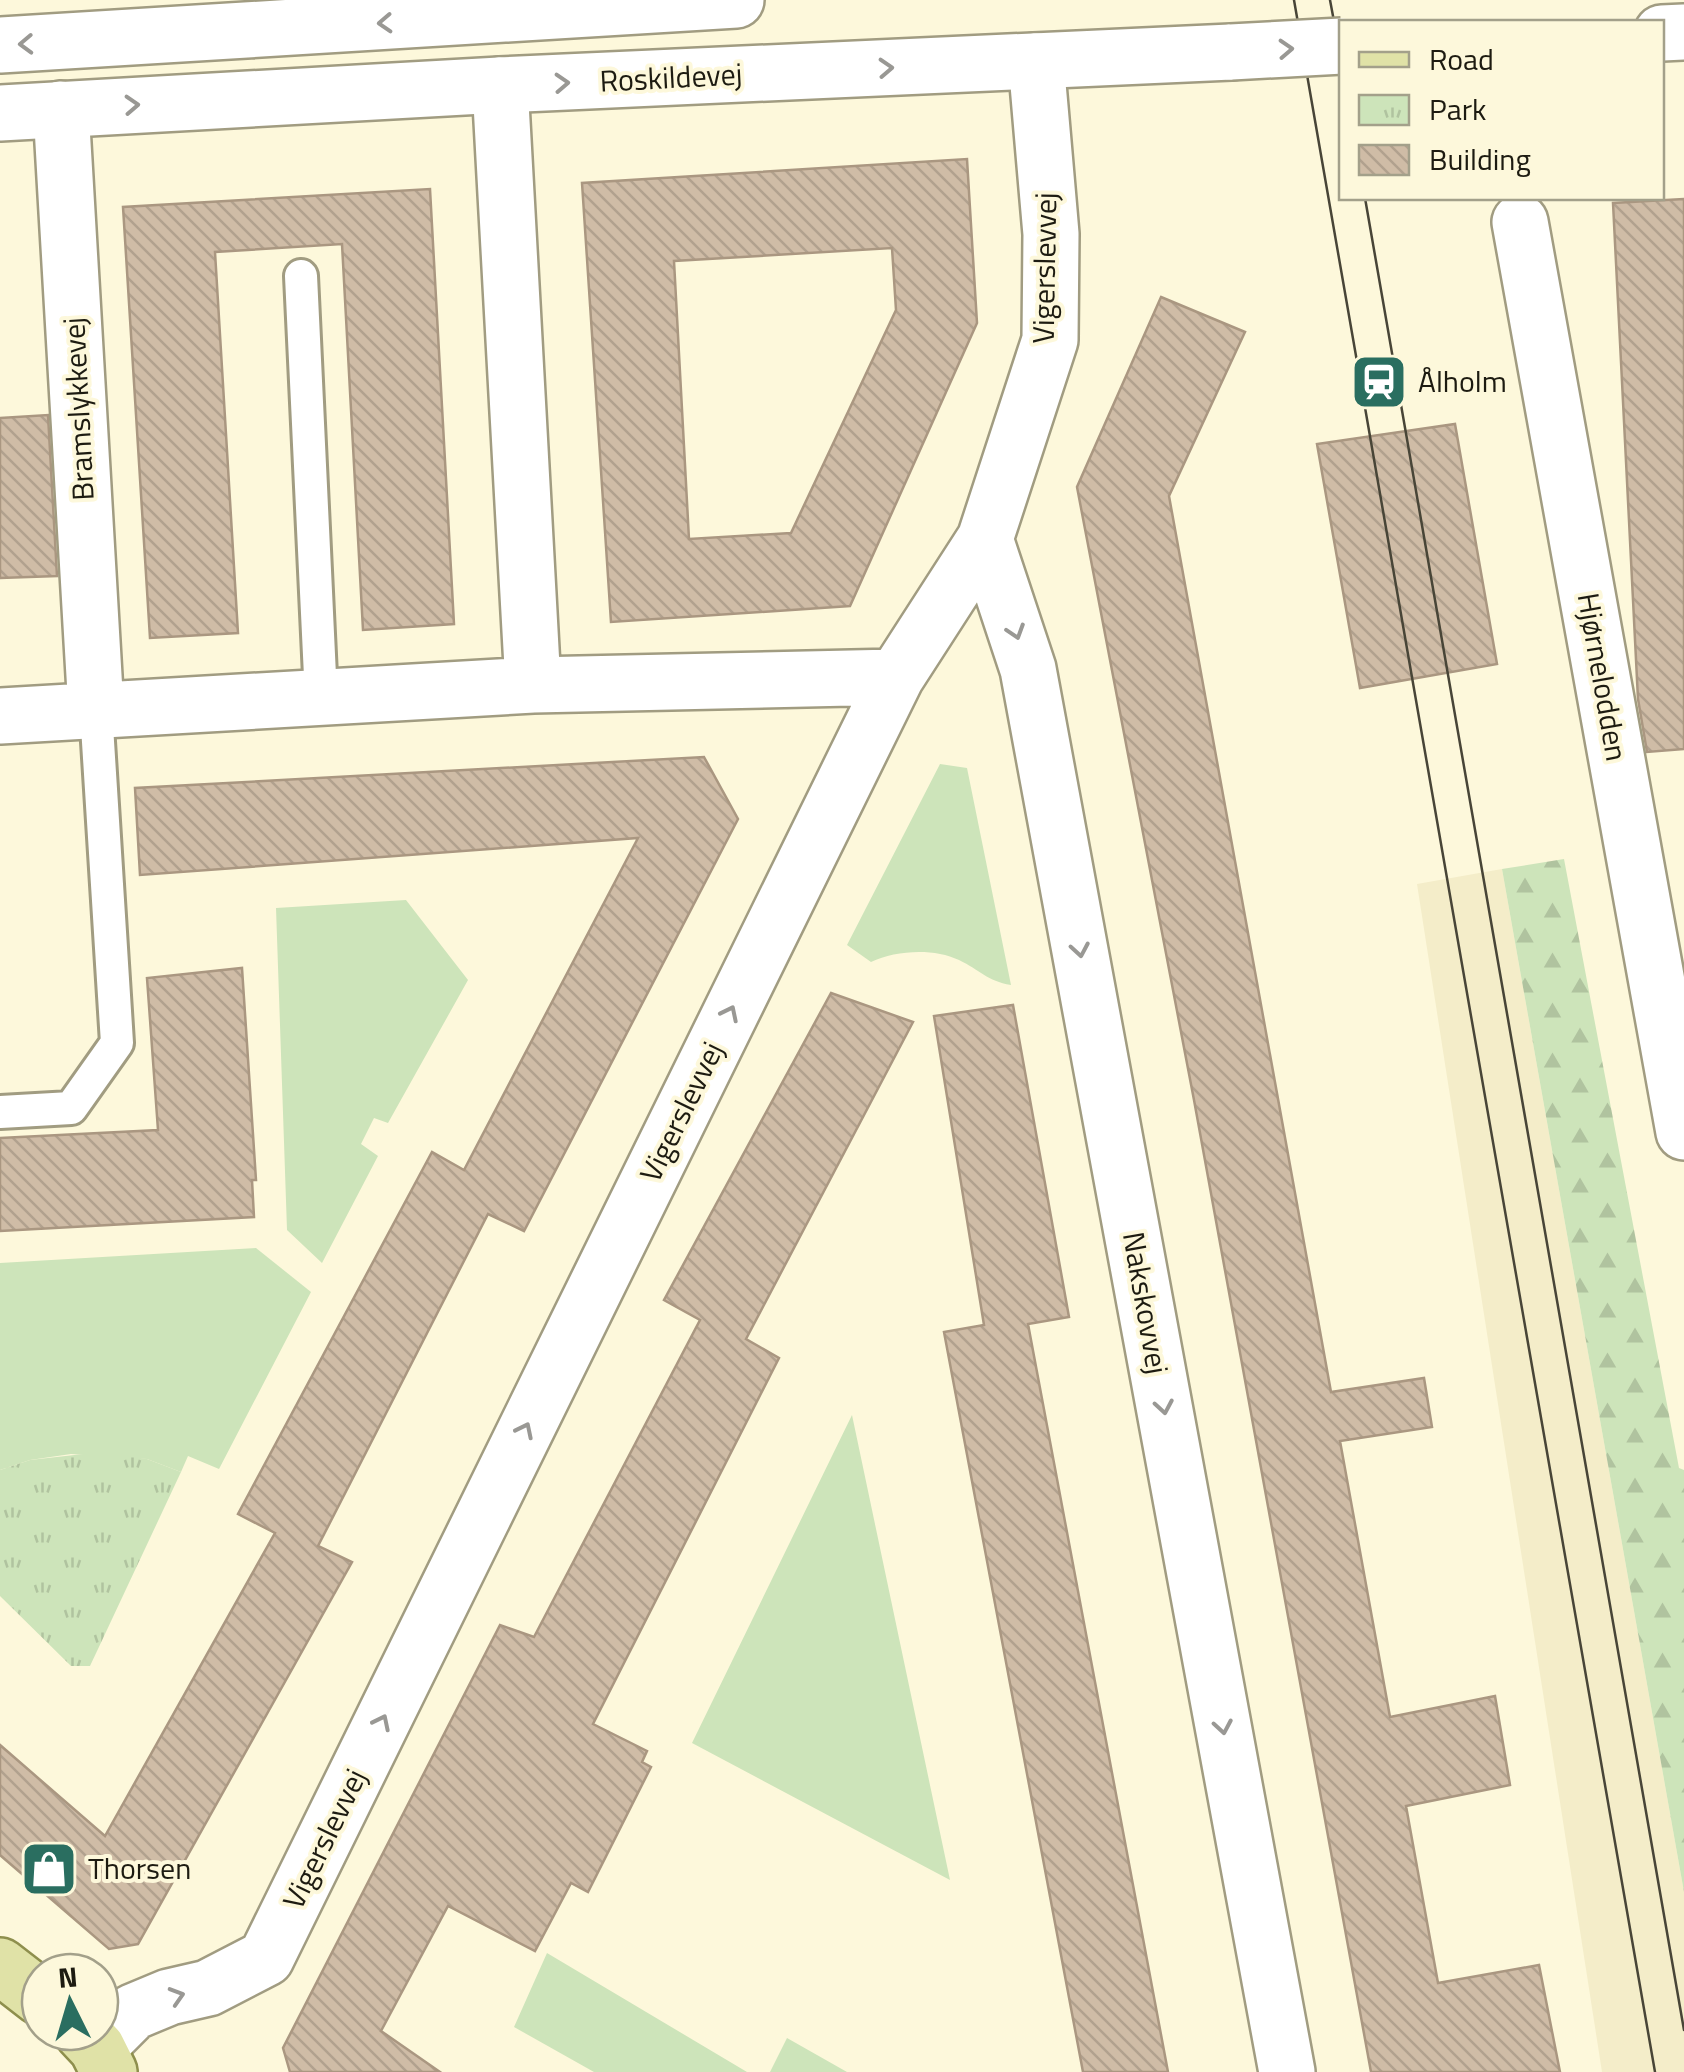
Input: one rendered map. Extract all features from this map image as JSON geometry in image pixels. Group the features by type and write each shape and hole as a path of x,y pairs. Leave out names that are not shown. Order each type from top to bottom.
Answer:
{"main road":[{"path":"0,1966 20,1982"}],"street":[{"path":"0,45 736,0"},
{"name":"Roskildevej","path":"0,113 500,85 1339,46"},
{"name":"Vigerslevvej","path":"120,2026 134,2012 208,1988 266,1958 896,676 985,539 1050,340 1052,234 1036,61"},
{"path":"500,85 533,686"},
{"name":"Bramslykkevej","path":"61,109 96,710"},
{"name":"Hjørnelodden","path":"1520,222 1684,1132"},
{"name":"Nakskovvej","path":"985,539 1028,669 1287,2072"},
{"path":"0,716 533,686 896,676"}],"lane":[{"path":"300,276 321,698"},
{"path":"0,1112 72,1108 116,1043 96,710"}],"shaded area":[{"path":"1502,869 1684,1892 1684,2072 1602,2072 1417,884"}],"green space":[{"path":"940,764 967,768 1011,985 949,956 915,952 871,962 847,945"},
{"path":"1564,859 1679,1468 1684,1470 1684,1892 1502,869"},
{"path":"406,900 468,980 388,1123 374,1118 361,1144 378,1156 322,1263 287,1230 276,908"},
{"path":"256,1248 311,1292 219,1469 188,1456 181,1472 147,1459 71,1454 30,1460 0,1470 0,1263"},
{"path":"852,1415 950,1880 692,1743"},
{"path":"101,1452 147,1459 181,1472 90,1666 71,1666 0,1596 0,1470 30,1460"},
{"path":"547,1953 747,2072 594,2072 514,2027"},
{"path":"787,2038 847,2072 770,2072"}],"building":[{"path":"967,159 977,323 850,606 611,622 582,183","holes":["892,248 896,310 791,533 689,539 674,261"]},
{"path":"430,189 454,624 363,630 342,244 215,252 238,633 150,638 123,207"},
{"path":"1684,199 1684,749 1647,752 1638,699 1613,203"},
{"path":"1161,297 1245,332 1169,496 1331,1392 1424,1378 1432,1427 1340,1441 1390,1717 1495,1696 1510,1785 1406,1806 1438,1983 1539,1965 1560,2072 1371,2072 1194,1100 1077,487"},
{"path":"48,415 57,576 0,578 0,418"},
{"path":"1455,424 1497,664 1360,688 1317,444"},
{"path":"704,757 738,819 524,1231 488,1214 318,1546 352,1562 138,1944 109,1949 0,1855 0,1745 105,1836 275,1533 238,1514 432,1152 464,1170 638,838 140,875 135,788"},
{"path":"242,968 256,1180 252,1180 254,1217 0,1231 0,1138 158,1130 147,978"},
{"path":"831,993 913,1022 746,1339 779,1358 593,1724 647,1751 642,1762 651,1767 588,1892 571,1883 535,1951 448,1906 381,2031 440,2072 290,2072 283,2048 500,1625 534,1637 700,1320 664,1300"},
{"path":"1013,1005 1069,1317 1028,1324 1168,2072 1083,2072 944,1332 984,1325 934,1016"}],"tram line":[{"path":"1294,0 1655,2072"},
{"path":"1330,0 1339,48"},
{"path":"1365,200 1684,2030"}],"place":[{"name":"Ålholm","path":"1379,382"},
{"name":"Thorsen","path":"49,1869"}]}
